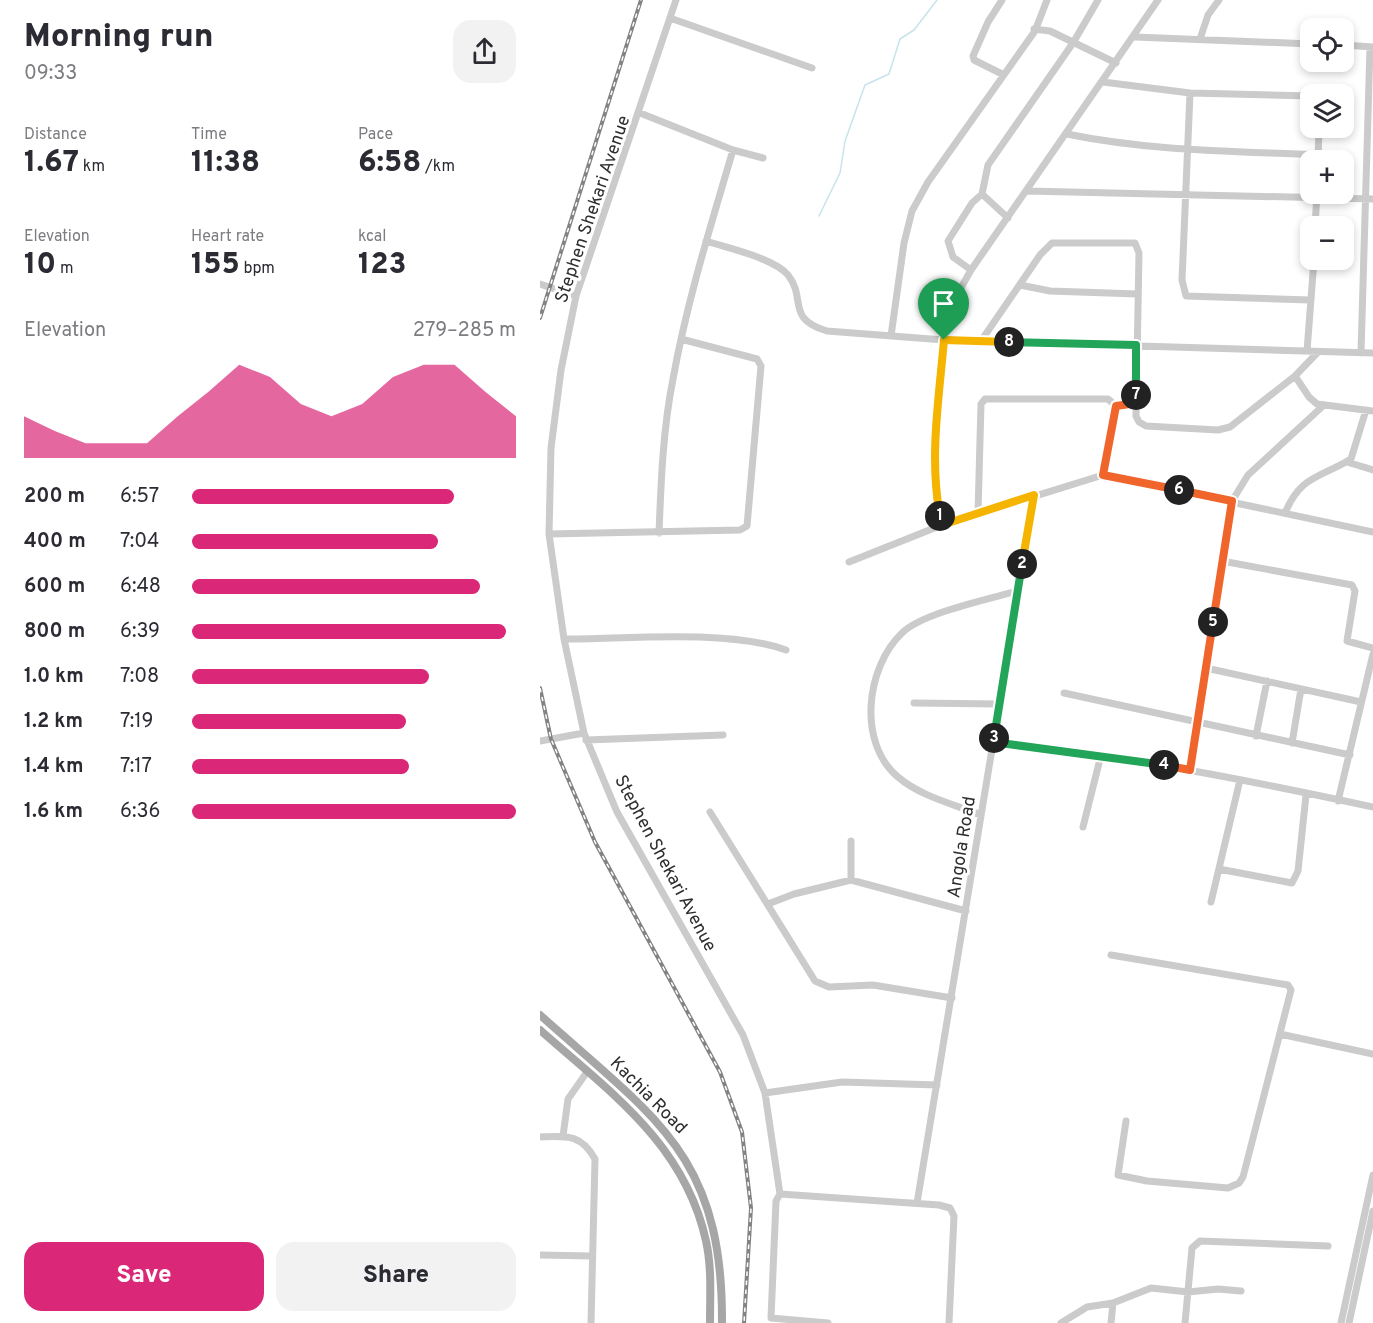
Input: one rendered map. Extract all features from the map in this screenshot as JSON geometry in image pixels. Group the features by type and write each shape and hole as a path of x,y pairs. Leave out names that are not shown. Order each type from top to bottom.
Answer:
{"main road":[{"name":"Kachia Road","path":"540,1015 654,1118 688,1162 706,1200 715,1232 722,1282 722,1323"},
{"name":"Kachia Road","path":"540,1030 657,1139 688,1185 706,1243 710,1281 710,1323"}],"street":[{"name":"Stephen Shekari Avenue","path":"676,0 640,113 576,296 561,370 551,448 549,534 564,639 585,736 617,812 743,1035 765,1093 780,1194 776,1201 771,1318 828,1323"},
{"path":"1002,0 988,22 973,56 974,60 1002,74"},
{"path":"891,336 904,243 912,211 928,182 1034,29 1047,0"},
{"path":"971,270 953,257 948,241 972,203 982,194 988,165 1073,43 1098,0"},
{"path":"942,525 936,496 934,449 944,340 953,302 971,270 1135,37 1158,0"},
{"path":"1200,39 1208,15 1220,0"},
{"path":"670,18 812,68"},
{"path":"1034,29 1050,32 1116,63"},
{"path":"1135,37 1300,44"},
{"path":"1354,46 1371,47 1369,199 1361,353"},
{"path":"1103,82 1190,93 1300,96"},
{"path":"1190,93 1182,280 1186,296 1310,300"},
{"path":"640,113 733,150 763,158"},
{"path":"1067,134 1187,149 1300,157"},
{"path":"659,533 662,470 672,380 706,241 733,150"},
{"path":"1027,191 1300,196"},
{"path":"982,194 1008,218"},
{"path":"1354,198 1369,199"},
{"path":"706,241 774,264 787,274 803,318 813,326 827,331 944,340 1373,354"},
{"path":"981,341 1040,255 1052,243 1135,243 1139,253 1136,403 1139,422 1146,426 1218,430 1242,420 1295,376 1318,352"},
{"path":"1307,351 1313,270"},
{"path":"540,284 576,296"},
{"path":"1020,285 1050,291 1137,294"},
{"path":"549,534 740,530 747,526 761,366 757,359 681,339"},
{"path":"1285,513 1292,495 1301,485 1334,466 1347,462 1353,456 1369,411 1324,405 1313,401 1295,376"},
{"path":"978,513 981,404 985,399 1108,399 1116,406 1136,403"},
{"path":"1190,770 1232,501 1248,475 1324,405"},
{"path":"1103,475 1116,406"},
{"path":"1347,462 1373,470"},
{"path":"849,562 942,525 1103,475 1373,532"},
{"name":"Angola Road","path":"917,1203 1034,495"},
{"path":"1222,561 1352,585 1355,591 1347,641 1373,648"},
{"path":"981,815 934,797 900,779 890,770 872,728 872,693 887,651 903,631 957,608 1017,591"},
{"path":"564,639 709,638 763,642 786,650"},
{"path":"1338,801 1373,654"},
{"path":"1206,668 1361,702"},
{"path":"1256,736 1267,681"},
{"path":"1292,743 1301,689"},
{"path":"1064,693 1350,755"},
{"path":"914,703 999,704"},
{"path":"540,741 585,736 723,735"},
{"path":"993,742 1101,755 1190,770 1373,807"},
{"path":"1083,827 1101,755"},
{"path":"1211,902 1240,780"},
{"path":"1219,869 1292,883 1298,871 1306,795"},
{"path":"1338,801 1373,811"},
{"path":"710,812 814,981 829,987 873,985 952,998"},
{"path":"851,841 851,880"},
{"path":"768,904 794,894 851,880 966,911"},
{"path":"1111,955 1288,985 1291,990 1244,1177 1236,1186 1228,1188 1147,1181 1118,1175 1126,1121"},
{"path":"1280,1034 1373,1054"},
{"path":"563,1137 568,1099 587,1072"},
{"path":"765,1093 842,1082 937,1085"},
{"path":"540,1137 563,1137 587,1145 595,1159 591,1323"},
{"path":"1341,1323 1373,1175"},
{"path":"780,1194 939,1204 950,1208 954,1216 949,1323"},
{"path":"1349,1323 1373,1211"},
{"path":"1185,1323 1192,1248 1200,1240 1328,1246"},
{"path":"540,1255 592,1256"},
{"path":"1061,1323 1087,1306 1113,1303 1151,1288 1188,1292 1218,1289 1241,1291"},
{"path":"1111,1323 1113,1303"}],"waterway":[{"path":"819,216 840,173 845,141 865,85 889,74 900,39 914,30 937,0"}],"railway":[{"path":"540,318 641,0"},
{"path":"540,688 551,739 595,842 720,1072 742,1132 751,1208 744,1323"}],"route":[{"path":"944,340 1136,345 1136,403 1116,406 1103,475 1118,476 1232,501 1190,770 1101,755 993,742 1034,495 942,525 936,496 934,449 944,340"}]}
